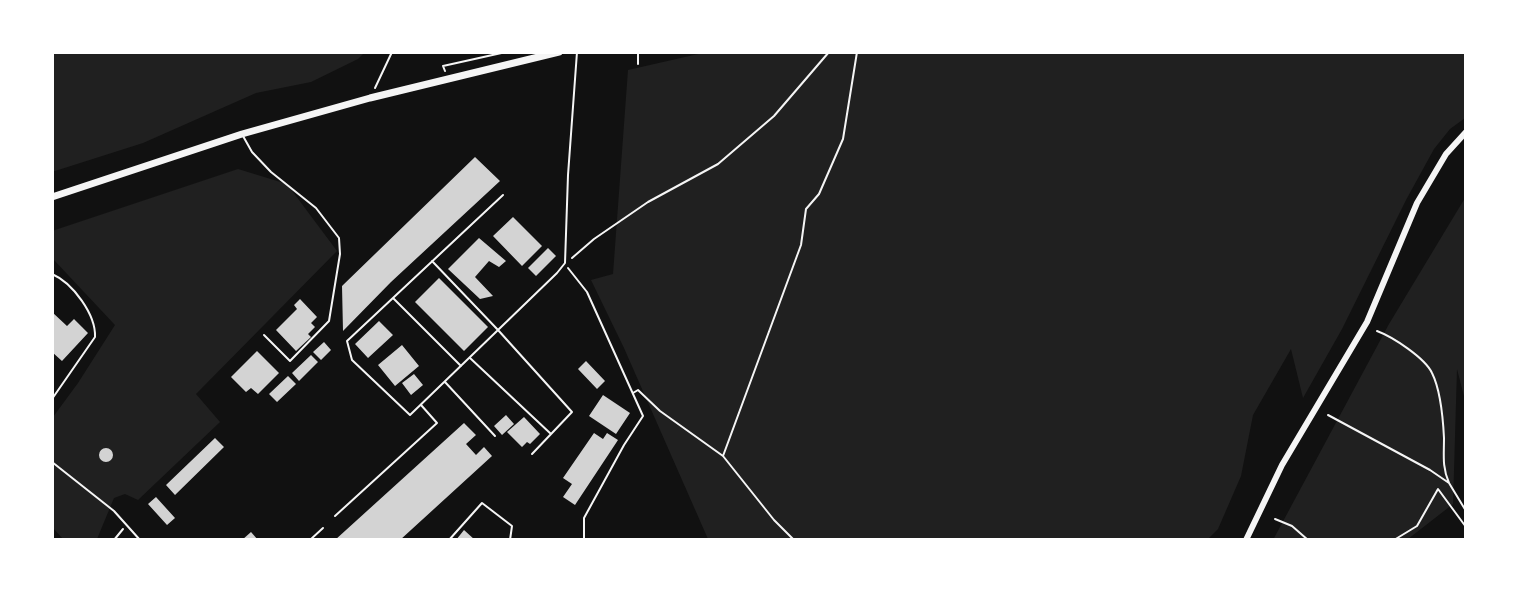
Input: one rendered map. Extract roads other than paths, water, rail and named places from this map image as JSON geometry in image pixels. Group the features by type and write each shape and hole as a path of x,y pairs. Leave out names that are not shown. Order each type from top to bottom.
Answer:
{"main road":[{"path":"52,197 242,134 370,98 559,52"}],"street":[{"path":"1246,540 1282,465 1367,322 1417,203 1446,154 1466,132"}],"lane":[{"path":"502,195 347,341 352,360 410,415 565,263 568,175 577,52"},
{"path":"242,134 252,152 316,208 339,238 340,254 329,321 290,361 264,335"},
{"path":"432,261 572,412 532,454"},
{"path":"52,274 69,284 96,325 95,337 52,399"},
{"path":"393,298 461,366"},
{"path":"470,358 551,434"},
{"path":"445,382 495,436"},
{"path":"335,516 437,423 420,405"},
{"path":"52,462 114,511 140,540"},
{"path":"450,540 482,503 512,526 510,540"},
{"path":"310,540 322,528"}]}
